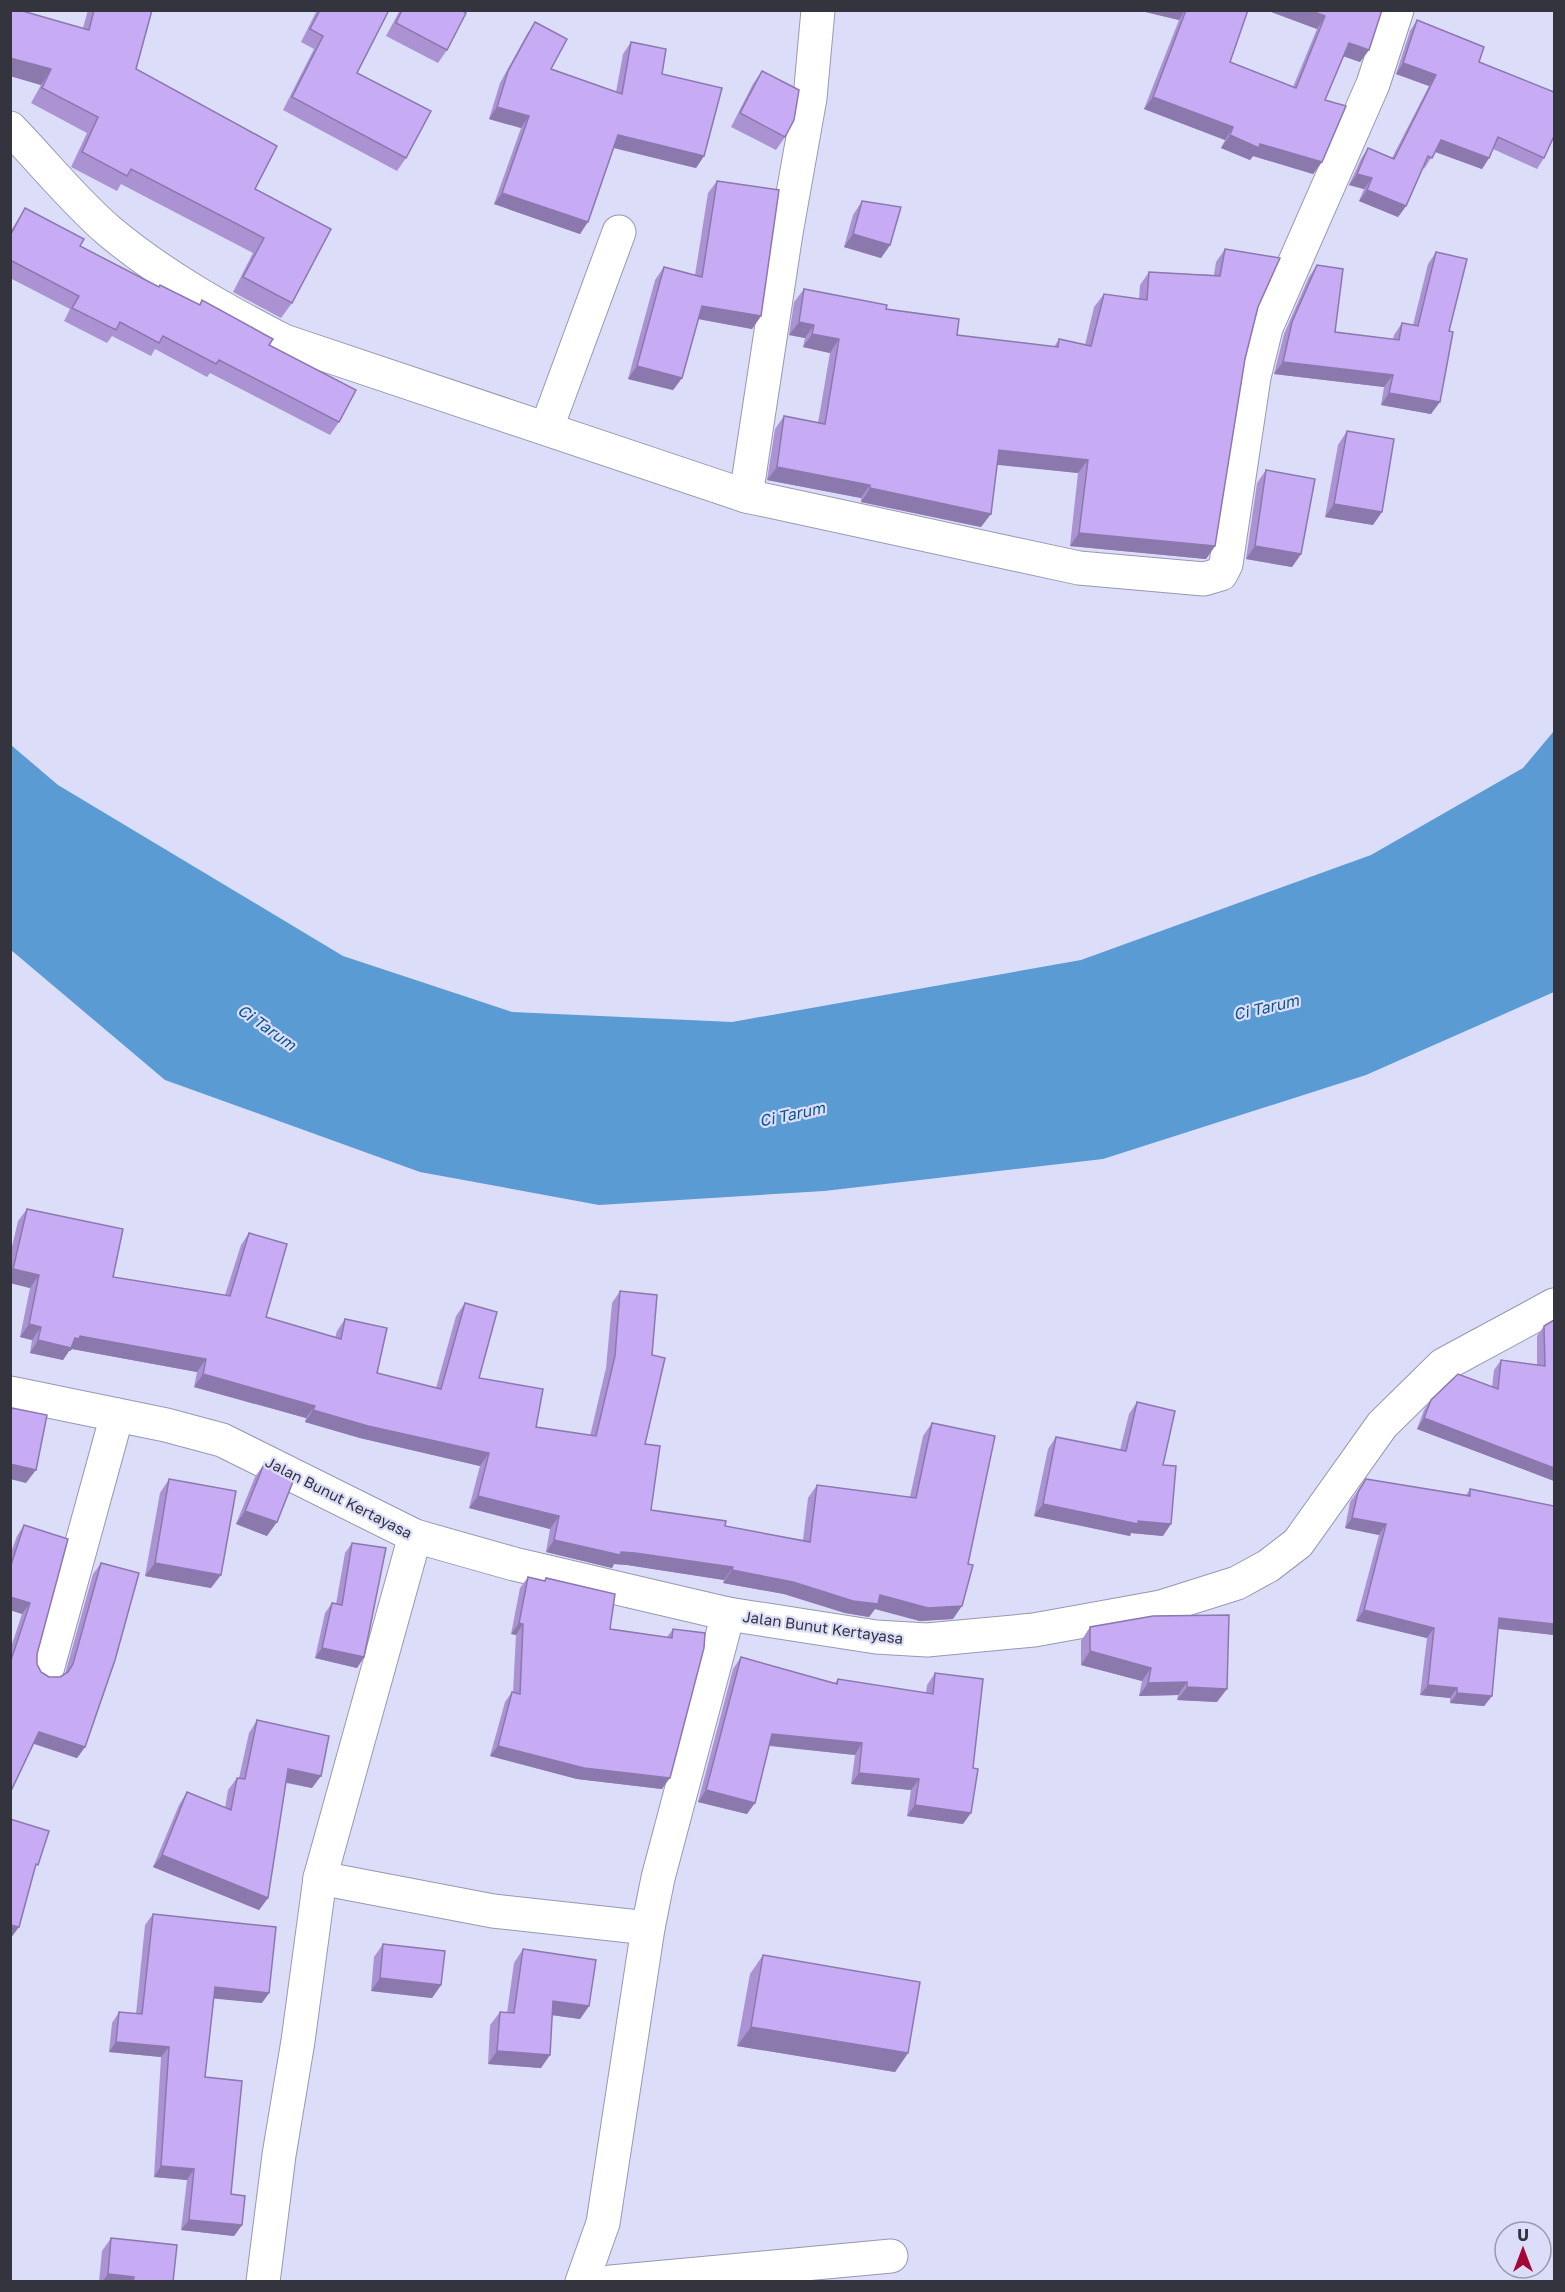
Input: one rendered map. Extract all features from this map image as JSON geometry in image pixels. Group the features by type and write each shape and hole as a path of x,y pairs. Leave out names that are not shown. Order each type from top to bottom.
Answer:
{"street":[{"path":"746,496 784,244 810,98 818,10"},
{"path":"10,128 108,230 167,275 213,304 284,341 547,427 746,496 1079,568 1204,579 1221,574 1226,564 1254,377 1266,328 1373,84 1397,10"},
{"path":"547,427 619,232"},
{"name":"Jalan Bunut Kertayasa","path":"10,1393 222,1440 415,1536 514,1564 728,1614 876,1637 927,1640 1034,1630 1161,1607 1237,1583 1268,1566 1298,1543 1382,1425 1443,1365 1554,1305"},
{"path":"47,1670 117,1415"},
{"path":"263,2282 279,2155 298,2041 320,1878 415,1536"},
{"path":"582,2282 603,2223 648,1928 678,1796 728,1614"},
{"path":"320,1878 493,1911 648,1928"},
{"path":"611,2282 891,2256"}],"water":[{"name":"Ci Tarum","path":"1554,731 1554,992 1366,1075 1103,1159 824,1191 599,1205 420,1172 165,1080 11,950 11,745 58,785 343,956 512,1012 732,1022 1081,960 1371,855 1523,768"}],"building":[{"path":"10,10 19,10 89,30 94,10 152,10 136,69 277,146 255,189 331,229 292,303 243,277 264,238 131,169 127,176 82,152 98,117 42,88 51,69 10,58"},
{"path":"320,10 389,10 357,73 431,111 406,158 292,97 323,36 310,29"},
{"path":"402,10 461,10 466,13 447,50 396,23"},
{"path":"1186,10 1248,10 1230,62 1296,88 1325,16 1309,10 1382,10 1369,50 1349,43 1325,100 1346,106 1322,162 1260,144 1259,148 1230,135 1233,127 1153,97"},
{"path":"1417,20 1484,47 1479,62 1554,92 1554,136 1544,158 1498,137 1489,158 1441,140 1432,158 1428,156 1406,206 1367,190 1372,178 1357,174 1368,148 1394,159 1436,75 1403,63"},
{"path":"535,22 567,39 551,69 622,94 631,42 666,49 662,74 722,88 704,156 618,135 588,222 502,193 529,116 497,107 508,71"},
{"path":"762,71 799,90 794,120 785,137 740,113"},
{"path":"717,181 779,190 761,316 702,306 682,378 637,366 664,267 702,277"},
{"path":"862,201 901,207 890,245 853,234"},
{"path":"25,208 84,239 80,246 159,287 160,285 200,305 202,300 273,339 269,345 356,390 339,422 219,360 216,364 163,336 159,343 120,322 116,330 72,308 79,296 10,260 10,236"},
{"path":"1225,249 1280,258 1258,307 1245,359 1215,546 1079,533 1088,460 999,450 991,514 870,488 870,485 777,467 784,416 825,424 839,339 812,334 814,325 799,322 804,289 887,305 886,309 959,319 957,335 1058,347 1059,339 1091,346 1104,294 1147,300 1149,272 1220,276"},
{"path":"1436,252 1467,259 1449,331 1453,332 1440,402 1389,393 1393,375 1283,362 1292,322 1317,265 1343,269 1335,332 1399,340 1402,323 1418,326"},
{"path":"1347,431 1394,439 1382,512 1334,504"},
{"path":"1266,470 1315,479 1301,554 1255,546"},
{"path":"27,1209 123,1229 113,1277 230,1296 249,1233 287,1244 266,1317 341,1339 345,1319 387,1328 377,1373 441,1389 465,1303 497,1312 479,1378 543,1389 536,1427 596,1436 615,1356 620,1291 657,1295 652,1355 665,1358 645,1444 660,1446 651,1510 726,1521 725,1526 810,1542 817,1485 916,1498 932,1423 995,1436 968,1564 973,1565 962,1606 928,1608 880,1595 878,1604 853,1601 793,1582 732,1570 733,1567 635,1553 621,1552 620,1555 554,1540 559,1516 478,1496 489,1453 368,1426 313,1410 315,1406 203,1374 206,1359 80,1336 79,1339 75,1338 71,1348 38,1340 41,1327 29,1324 39,1275 13,1269"},
{"path":"1554,1320 1554,1468 1424,1418 1431,1400 1458,1374 1498,1389 1501,1360 1545,1366 1544,1326"},
{"path":"1137,1402 1175,1411 1163,1465 1176,1466 1171,1524 1138,1521 1138,1524 1043,1504 1056,1437 1126,1451"},
{"path":"12,1408 47,1415 36,1470 10,1464"},
{"path":"264,1464 294,1479 277,1522 245,1511"},
{"path":"169,1479 236,1491 221,1575 155,1563"},
{"path":"1366,1479 1470,1496 1470,1489 1554,1506 1554,1624 1499,1618 1492,1696 1457,1693 1457,1688 1428,1685 1434,1628 1364,1610 1386,1524 1352,1518 1358,1492"},
{"path":"24,1525 68,1539 37,1654 37,1664 41,1672 49,1677 60,1677 68,1672 73,1664 101,1563 139,1573 115,1660 85,1747 39,1732 10,1793 10,1663 30,1603 10,1597 10,1568"},
{"path":"352,1543 386,1548 364,1657 322,1648 332,1603 342,1605"},
{"path":"528,1577 545,1581 546,1578 615,1594 610,1629 672,1638 673,1629 705,1633 704,1648 670,1778 584,1768 498,1746 512,1692 520,1694 523,1624 519,1623"},
{"path":"1229,1615 1227,1689 1187,1687 1187,1682 1148,1683 1151,1668 1090,1651 1090,1627 1153,1616"},
{"path":"741,1657 837,1684 838,1679 933,1694 935,1673 983,1679 973,1768 978,1769 971,1813 915,1805 919,1779 859,1773 862,1743 772,1734 755,1803 706,1790"},
{"path":"257,1720 329,1736 321,1776 288,1769 268,1898 162,1855 187,1792 231,1810 237,1778 245,1779"},
{"path":"10,1819 49,1831 38,1865 36,1864 19,1927 10,1925"},
{"path":"153,1914 276,1927 269,1993 215,1987 205,2077 242,2081 231,2194 245,2196 242,2225 189,2220 194,2169 161,2166 169,2047 116,2042 119,2012 142,2014"},
{"path":"383,1944 445,1951 441,1985 380,1978"},
{"path":"523,1949 596,1960 589,2006 553,2001 550,2055 497,2051 500,2012 514,2013"},
{"path":"763,1955 920,1982 908,2053 751,2027"},
{"path":"111,2238 177,2245 173,2282 133,2282 134,2277 108,2274"}]}
